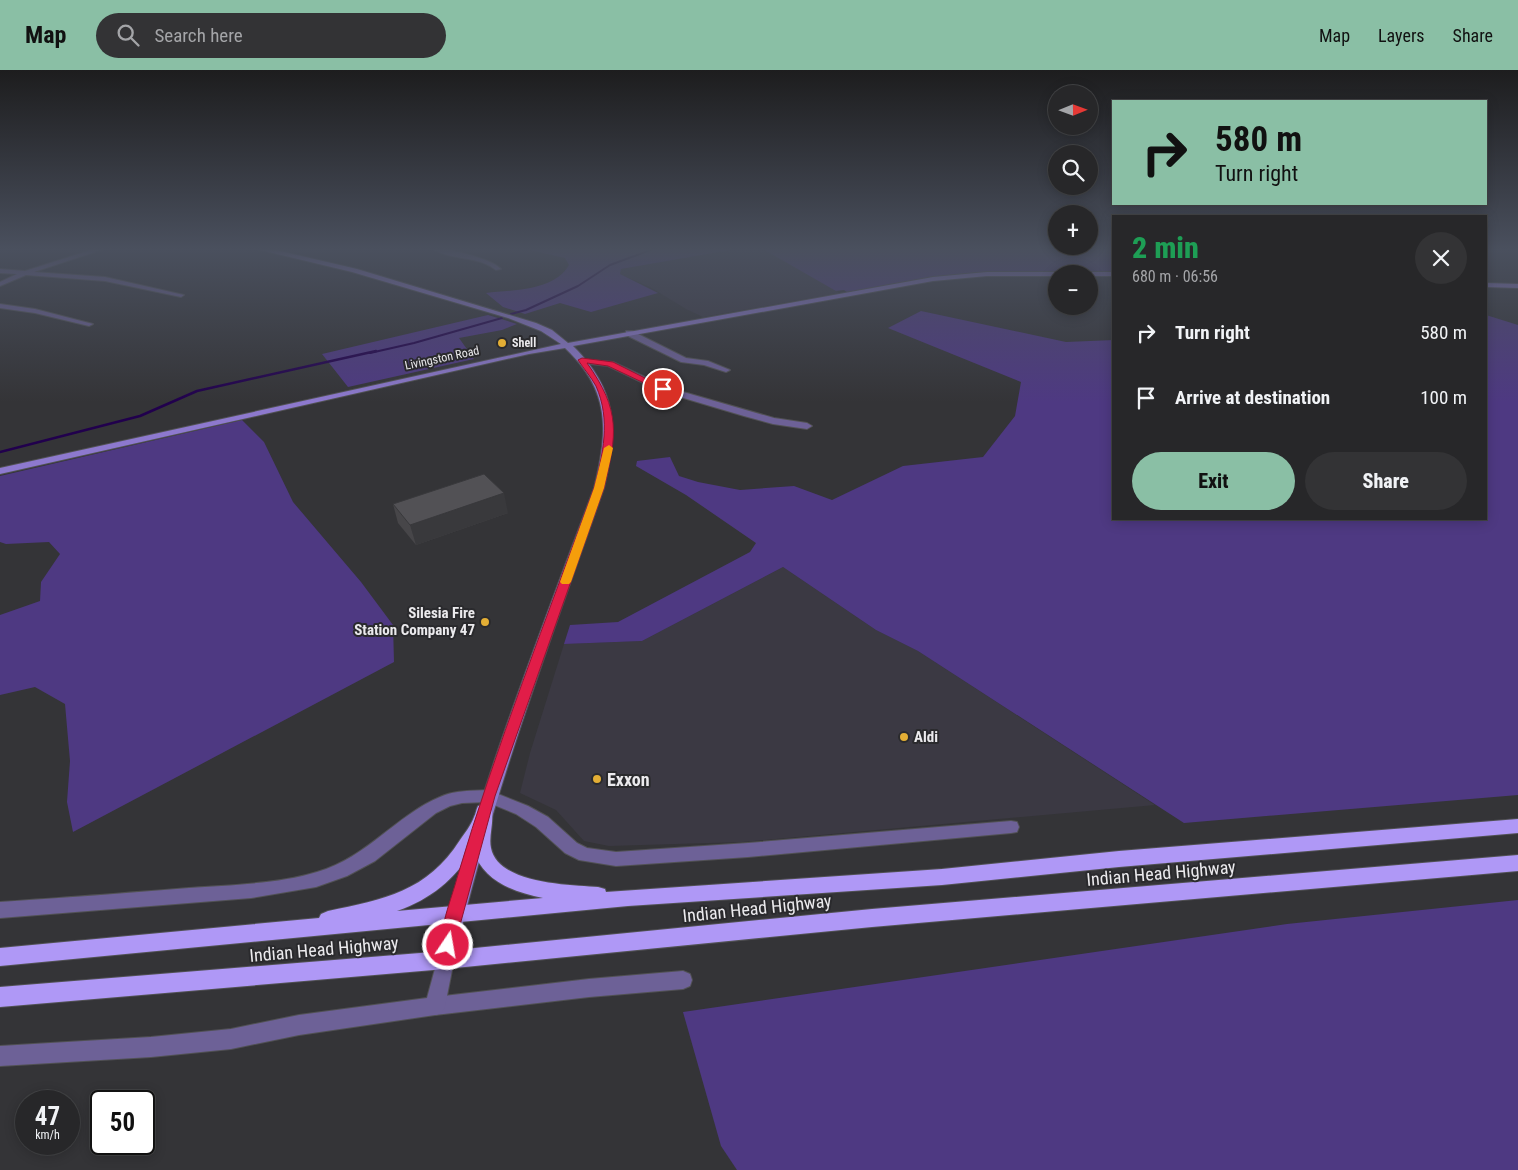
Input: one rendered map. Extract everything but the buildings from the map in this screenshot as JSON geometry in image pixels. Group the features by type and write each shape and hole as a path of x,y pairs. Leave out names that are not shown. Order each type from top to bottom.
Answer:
{"highway":[{"path":"485,809 482,852 492,868 510,879 538,889 638,898"},
{"path":"278,932 391,906 415,896 451,867 485,809"},
{"name":"Indian Head Highway","path":"0,957 638,898 942,877 1129,858 1518,826"},
{"name":"Indian Head Highway","path":"0,997 444,960 872,918 1518,864"}],"main road":[{"path":"444,960 454,916 485,809 599,488 609,446 610,423 599,385 582,360 552,333 521,320 453,299"},
{"name":"Livingston Road","path":"0,471 529,352 819,299"},
{"path":"529,352 540,347 552,333"}],"street":[{"path":"0,306 35,311 89,324"},
{"path":"629,333 684,360 705,363 726,370"},
{"path":"582,360 610,364 663,389 747,414 773,421 807,426"},
{"path":"0,910 251,891 316,880 341,871 369,856 430,809 462,797 485,809 522,810 542,822 571,848 584,855 616,860 1011,827"},
{"path":"435,1006 444,960"},
{"path":"0,1056 151,1047 231,1039 299,1025 435,1006 589,988 683,980"}],"shaded area":[{"path":"494,299 636,299 591,312 560,303 525,314 503,307"},
{"path":"670,299 803,299 703,317"},
{"path":"921,311 1066,342 1112,340 1112,520 1487,520 1487,315 1518,325 1518,795 1184,823 918,651 876,630 783,567 642,641 564,644 570,625 618,622 750,552 756,543 686,495 636,466 637,461 670,457 679,476 698,482 740,490 794,486 832,500 903,466 983,457 1015,416 1021,382 888,328"},
{"path":"488,315 517,324 502,330 459,338 474,359 348,387 322,354"},
{"path":"242,420 264,442 293,502 361,582 393,625 394,662 73,832 67,802 70,761 65,704 35,687 0,695 0,615 40,601 41,582 60,554 49,542 6,544 0,542 0,476"},
{"path":"783,567 876,630 918,651 1155,805 742,842 609,846 584,841 556,810 520,793 530,753 564,644 642,641"},
{"path":"1518,900 1518,1170 737,1170 721,1146 683,1012 1287,924"}],"waterway":[{"path":"511,314 526,310 549,299"},
{"path":"370,353 414,343 502,318"},
{"path":"0,452 140,416 197,391 376,351"}],"slow traffic":[{"path":"565,582 599,488 609,448"}],"place":[{"name":"Shell","path":"502,343"},
{"name":"Silesia Fire Station Company 47","path":"485,622"},
{"name":"Aldi","path":"904,737"},
{"name":"Exxon","path":"597,779"}],"route":[{"path":"448,945 454,916 488,796 599,488 609,446 609,413 599,385 582,360 610,364 663,389"}]}
